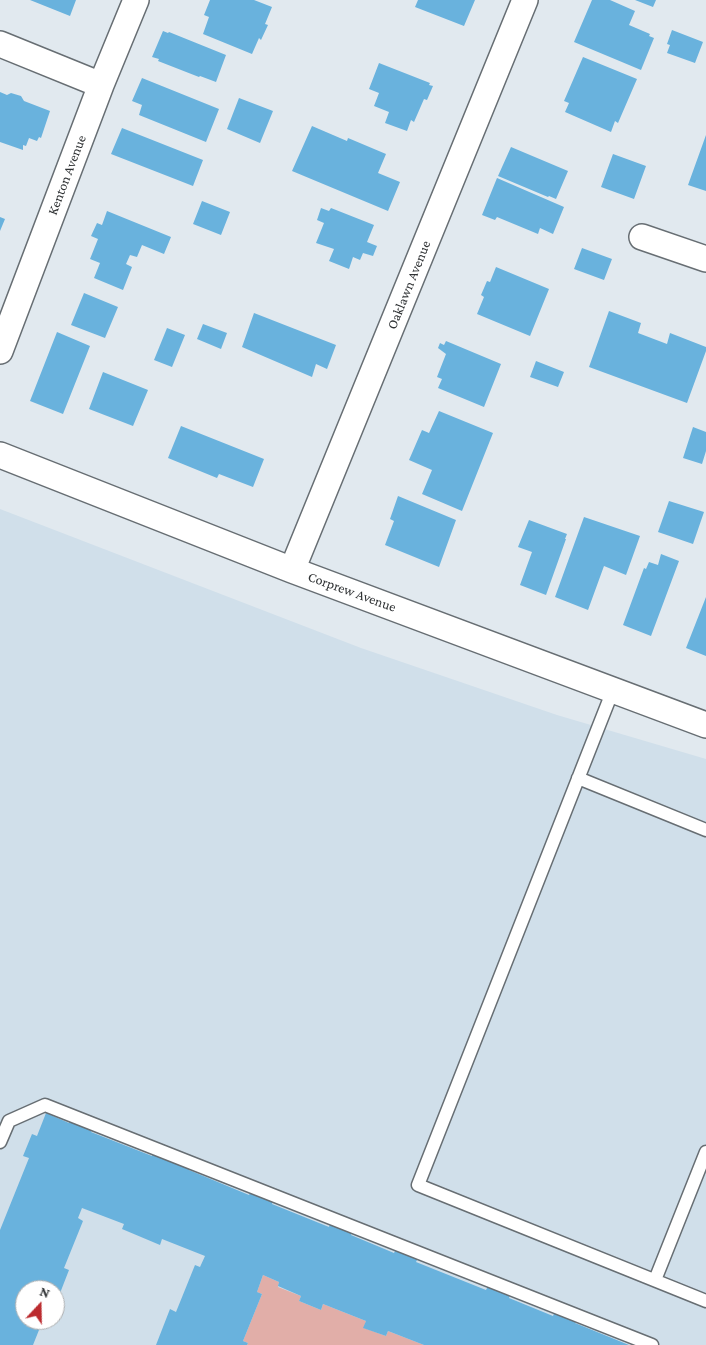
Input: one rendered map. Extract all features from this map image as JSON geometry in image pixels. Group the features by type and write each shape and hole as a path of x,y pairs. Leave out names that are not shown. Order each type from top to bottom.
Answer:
{"street":[{"name":"Kenton Avenue","path":"0,350 101,85 136,0"},
{"name":"Oaklawn Avenue","path":"292,570 525,0"},
{"path":"0,44 101,85"},
{"path":"642,237 706,260"},
{"name":"Corprew Avenue","path":"0,455 292,570 706,725"}],"lane":[{"path":"613,690 418,1185 706,1301"},
{"path":"578,778 706,830"},
{"path":"0,1142 9,1120 45,1105 652,1345"},
{"path":"655,1280 706,1152"}],"shaded area":[{"path":"0,509 361,648 557,715 706,759 706,1345 0,1345"},
{"path":"263,1275 279,1282 278,1287 301,1296 299,1301 321,1310 323,1304 366,1321 364,1328 386,1336 388,1331 424,1345 247,1345 248,1343 243,1341 262,1294 257,1292"}],"building":[{"path":"30,0 76,0 70,16"},
{"path":"210,0 254,0 272,7 265,24 268,25 261,40 259,38 252,54 203,34 209,17 204,15"},
{"path":"418,0 475,0 464,26 415,7"},
{"path":"592,0 610,0 635,11 629,25 650,34 649,36 654,38 641,70 574,42"},
{"path":"635,0 656,0 653,7"},
{"path":"672,30 703,42 695,63 667,53 670,45 667,44"},
{"path":"163,31 226,55 216,82 158,61 159,59 152,57"},
{"path":"583,57 637,79 618,123 615,121 611,132 565,112 569,103 564,101"},
{"path":"379,63 430,83 429,85 433,86 427,100 424,99 414,122 411,120 407,131 385,123 389,112 374,106 379,93 369,89"},
{"path":"142,78 219,109 206,142 139,115 142,105 132,101"},
{"path":"0,92 7,95 11,93 21,96 24,101 50,111 41,138 39,137 37,141 29,138 26,146 23,145 23,150 0,142"},
{"path":"239,98 273,111 260,143 227,129"},
{"path":"312,126 347,141 348,138 386,154 378,173 400,182 388,211 292,171"},
{"path":"122,128 203,160 193,186 111,154"},
{"path":"706,135 706,191 688,185"},
{"path":"511,147 568,171 556,199 498,176"},
{"path":"613,154 646,166 634,199 601,187"},
{"path":"497,178 564,207 553,234 540,228 538,234 497,217 495,220 482,215"},
{"path":"202,201 230,212 221,235 193,224"},
{"path":"321,208 329,211 331,208 374,225 367,242 377,246 373,256 363,253 360,260 353,257 349,269 329,261 334,249 316,243 324,223 317,220"},
{"path":"107,211 171,237 164,254 142,245 137,257 130,255 126,264 132,267 123,290 94,278 100,263 90,259 98,239 91,236 97,223 102,225"},
{"path":"0,217 5,219 0,231"},
{"path":"582,248 612,259 604,280 574,269"},
{"path":"496,267 549,289 530,336 477,314 484,297 481,295 487,281 490,282"},
{"path":"84,293 118,307 105,338 71,325"},
{"path":"609,311 641,323 638,333 667,344 670,333 706,347 687,403 589,367"},
{"path":"254,313 336,345 327,369 316,364 312,377 242,347"},
{"path":"203,324 227,333 221,349 197,339"},
{"path":"167,328 185,335 172,367 154,360"},
{"path":"57,332 90,346 63,414 30,401"},
{"path":"446,341 501,364 484,407 438,388 442,379 437,377 446,354 438,348 440,343 444,345"},
{"path":"536,361 564,372 558,387 530,377"},
{"path":"103,372 148,390 133,426 89,409"},
{"path":"439,411 493,433 462,511 422,494 432,470 409,460 422,430 429,433"},
{"path":"181,426 264,459 253,487 219,474 217,478 168,458"},
{"path":"693,427 706,432 706,451 702,464 683,458"},
{"path":"398,496 456,520 439,567 385,545 394,521 390,519"},
{"path":"669,501 704,512 693,544 658,532"},
{"path":"584,517 640,536 626,575 604,566 588,610 555,597"},
{"path":"529,520 567,534 546,595 520,585 532,552 518,547"},
{"path":"661,554 679,561 651,636 623,625 644,568 646,569 649,562 658,565"},
{"path":"706,597 706,656 686,648"},
{"path":"46,1113 69,1123 71,1117 94,1126 91,1132 152,1156 154,1150 192,1165 189,1170 249,1195 252,1189 274,1198 272,1204 329,1227 331,1221 353,1230 351,1235 394,1253 397,1247 419,1256 416,1262 486,1290 489,1284 511,1292 509,1298 553,1316 555,1311 577,1319 575,1323 629,1345 424,1345 388,1331 386,1336 363,1328 366,1321 323,1304 321,1310 299,1301 301,1296 278,1286 279,1282 263,1275 257,1292 262,1294 243,1341 248,1343 247,1345 156,1345 170,1309 176,1312 195,1265 200,1267 205,1256 162,1239 160,1245 122,1229 124,1224 82,1208 78,1218 83,1221 64,1268 69,1270 65,1280 15,1280 15,1330 39,1330 33,1345 0,1345 0,1230 29,1158 23,1156 32,1134 37,1136"}]}
